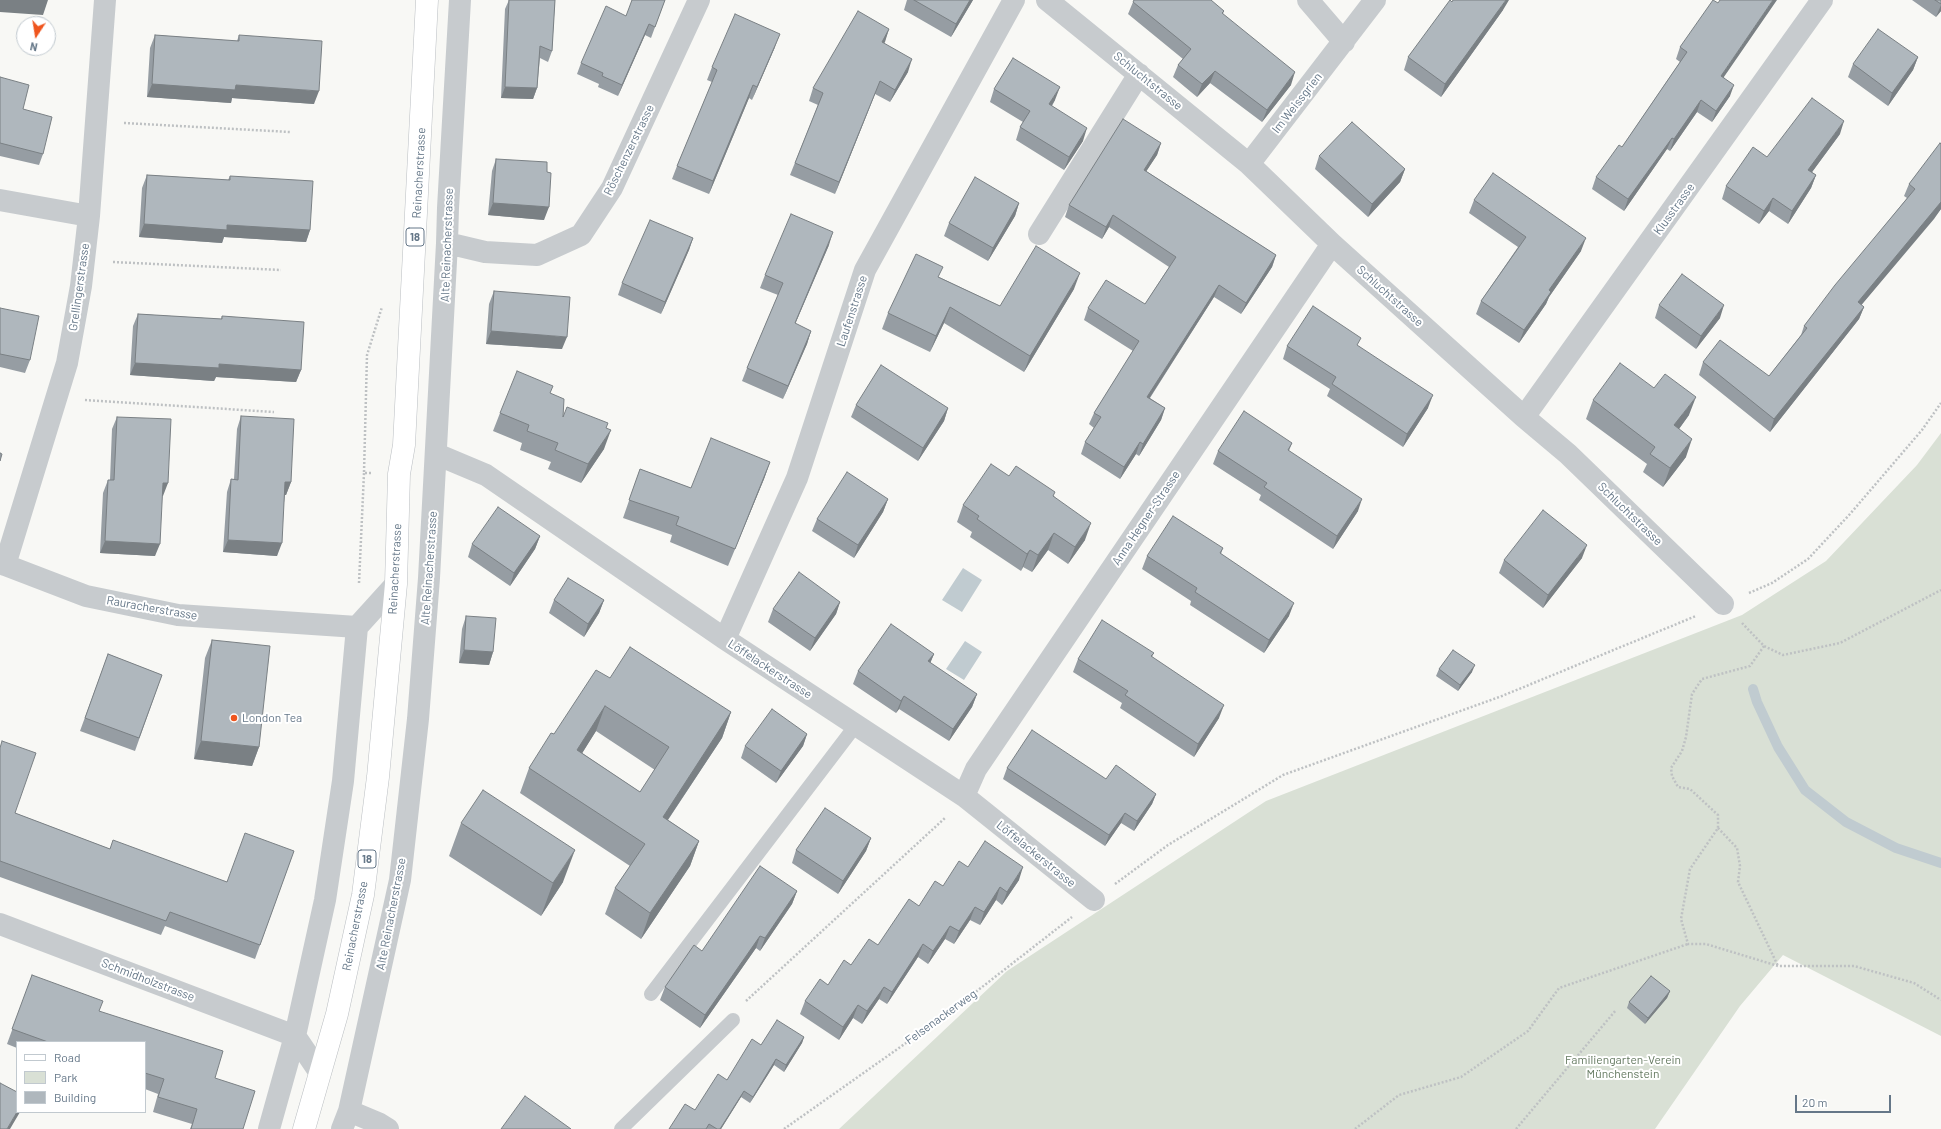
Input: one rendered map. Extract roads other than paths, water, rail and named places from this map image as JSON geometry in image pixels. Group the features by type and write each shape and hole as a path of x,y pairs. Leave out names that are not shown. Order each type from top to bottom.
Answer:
{"main road":[{"name":"Reinacherstrasse","path":"304,1129 337,1014 363,895 378,777 396,584 399,474 404,437 427,0"}],"street":[{"name":"Grellingerstrasse","path":"3,564 67,363 84,260 89,216 105,0"},
{"name":"Alte Reinacherstrasse","path":"346,1120 400,880 419,712 429,578 460,0"},
{"name":"Röschenzerstrasse","path":"447,243 485,252 537,255 581,235 612,188 698,0"},
{"name":"Laufenstrasse","path":"725,639 797,478 865,270 1014,0"},
{"name":"Schluchtstrasse","path":"1047,0 1249,164 1332,244 1524,418 1568,454 1723,604"},
{"path":"1308,0 1344,42"},
{"name":"Im Weissgrien","path":"1249,164 1375,0"},
{"name":"Klusstrasse","path":"1524,418 1822,0"},
{"path":"1039,234 1139,74"},
{"path":"0,200 89,216"},
{"name":"Anna Hegner-Strasse","path":"964,796 976,769 1332,244"},
{"name":"Löffelackerstrasse","path":"436,454 486,475 725,639 964,796 1094,900"},
{"name":"Rauracherstrasse","path":"3,564 86,596 178,615 357,627"},
{"path":"270,1129 295,1036 325,900 342,788 357,627 396,584"},
{"name":"Schmidholzstrasse","path":"2,931 295,1036"},
{"path":"295,1036 320,1073"},
{"path":"346,1120 380,1124 388,1129"}],"lane":[{"path":"651,994 856,725"},
{"path":"621,1129 733,1020"}],"waterway":[{"path":"1753,689 1757,702 1778,747 1805,790 1846,822 1896,848 1941,863"}],"place":[{"name":"London Tea","path":"234,718"}],"park label":[{"name":"Familiengarten-Verein Münchenstein","path":"1623,1067"}]}
